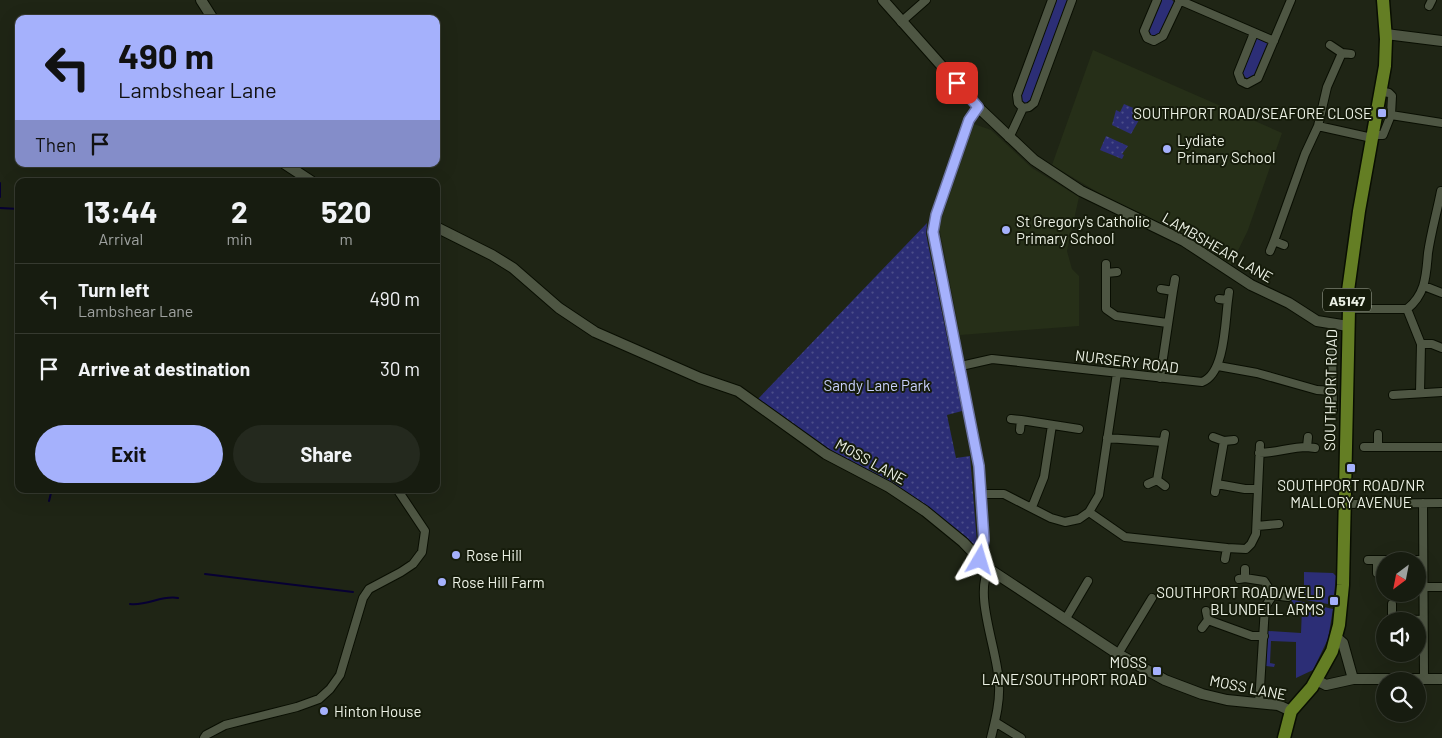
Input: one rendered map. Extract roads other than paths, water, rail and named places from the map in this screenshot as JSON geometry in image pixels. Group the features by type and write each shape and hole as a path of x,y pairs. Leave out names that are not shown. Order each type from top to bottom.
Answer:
{"main road":[{"name":"SOUTHPORT ROAD","path":"1284,738 1291,711 1316,680 1328,661 1336,637 1343,586 1349,309 1347,298 1372,136 1385,66 1386,34 1383,0"}],"street":[{"path":"201,0 210,15"},
{"name":"LAMBSHEAR LANE","path":"882,0 978,107 1028,156 1067,182 1130,216 1184,241 1251,286 1289,303 1322,323 1348,326"},
{"path":"901,22 926,0"},
{"path":"1023,108 1018,103 1017,95 1052,0"},
{"path":"1023,108 1029,107 1034,103 1072,0"},
{"path":"1157,0 1144,31 1147,38 1154,41 1163,36 1180,0 1274,41"},
{"path":"1254,33 1238,70 1239,78 1244,83 1250,83 1258,78 1291,0"},
{"path":"1386,34 1442,41"},
{"path":"1330,45 1342,53 1351,54"},
{"path":"1270,251 1305,154 1318,126 1325,93 1342,53"},
{"path":"1318,126 1372,136 1383,135 1391,115 1392,96 1390,93 1380,91"},
{"path":"978,107 969,120 933,226 979,466 984,540 980,560"},
{"path":"1009,138 1023,108"},
{"path":"1391,115 1442,123"},
{"path":"290,167 306,178"},
{"path":"1349,309 1407,309 1417,299 1424,286 1441,191"},
{"name":"MOSS LANE","path":"440,229 513,268 559,308 595,332 700,378 738,391 826,454 889,487 918,506 956,536 989,568 1064,620 1118,654 1165,680 1202,694 1227,700 1282,706 1291,711"},
{"path":"1433,231 1442,232"},
{"path":"1274,241 1284,245"},
{"path":"1117,272 1106,268 1106,309 1108,312 1116,316 1167,323"},
{"path":"1160,378 1175,279"},
{"path":"1424,286 1442,292"},
{"path":"1161,289 1173,291"},
{"path":"1219,299 1229,296 1218,366 1251,372 1317,390 1333,390"},
{"path":"1407,309 1421,344 1420,392"},
{"path":"1421,344 1432,344 1442,348"},
{"path":"1332,345 1334,411"},
{"name":"NURSERY ROAD","path":"961,366 992,359 1202,382 1212,377 1218,366"},
{"path":"981,494 1004,494 1051,518 1065,522 1079,518 1089,512 1099,495 1117,373"},
{"path":"1393,395 1442,392"},
{"path":"1011,419 1079,428"},
{"path":"1020,430 1021,420"},
{"path":"1032,507 1044,477 1052,424"},
{"path":"1378,434 1378,447"},
{"path":"1089,512 1125,537 1242,550 1249,547 1254,539 1257,526 1259,449 1275,453 1294,447 1311,447 1308,437"},
{"path":"1107,438 1164,438 1157,480"},
{"path":"1213,438 1224,441 1234,440"},
{"path":"1224,441 1216,488 1257,489"},
{"path":"1364,447 1442,447"},
{"path":"1148,484 1157,480"},
{"path":"1157,480 1165,486"},
{"path":"204,738 225,725 266,716 312,702 330,689 340,675 361,603 369,589 401,572 422,552 425,531 400,493"},
{"path":"1423,503 1423,552"},
{"path":"1344,504 1442,503"},
{"path":"1257,526 1279,524"},
{"path":"1225,559 1227,548"},
{"path":"1368,560 1376,560"},
{"path":"989,568 985,578 984,594 1000,685 991,738"},
{"path":"1245,569 1242,579 1264,581 1273,595"},
{"path":"1064,620 1088,581"},
{"path":"1426,587 1442,587"},
{"path":"1259,703 1265,607 1269,597 1273,595 1288,597"},
{"path":"1118,654 1152,598"},
{"path":"1392,604 1392,612"},
{"path":"1202,628 1208,620 1206,611"},
{"path":"1208,620 1252,636 1264,636"},
{"path":"1336,637 1343,644 1353,680"},
{"path":"1426,678 1442,679"},
{"path":"1316,680 1326,685 1353,680 1376,679"},
{"path":"995,722 1020,738"}],"waterway":[{"path":"0,183 0,197"},
{"path":"0,208 15,209"},
{"path":"49,501 51,493"},
{"path":"205,574 353,592"},
{"path":"130,604 172,597 178,598"}],"place":[{"name":"SOUTHPORT ROAD/SEAFORE CLOSE","path":"1382,113"},
{"name":"Lydiate Primary School","path":"1167,149"},
{"name":"St Gregory's Catholic Primary School","path":"1006,230"},
{"name":"SOUTHPORT ROAD/NR MALLORY AVENUE","path":"1351,468"},
{"name":"Rose Hill","path":"456,555"},
{"name":"Rose Hill Farm","path":"442,582"},
{"name":"SOUTHPORT ROAD/WELD BLUNDELL ARMS","path":"1334,601"},
{"name":"MOSS LANE/SOUTHPORT ROAD","path":"1157,671"},
{"name":"Hinton House","path":"324,711"}],"park label":[{"name":"Sandy Lane Park","path":"877,385"}]}
